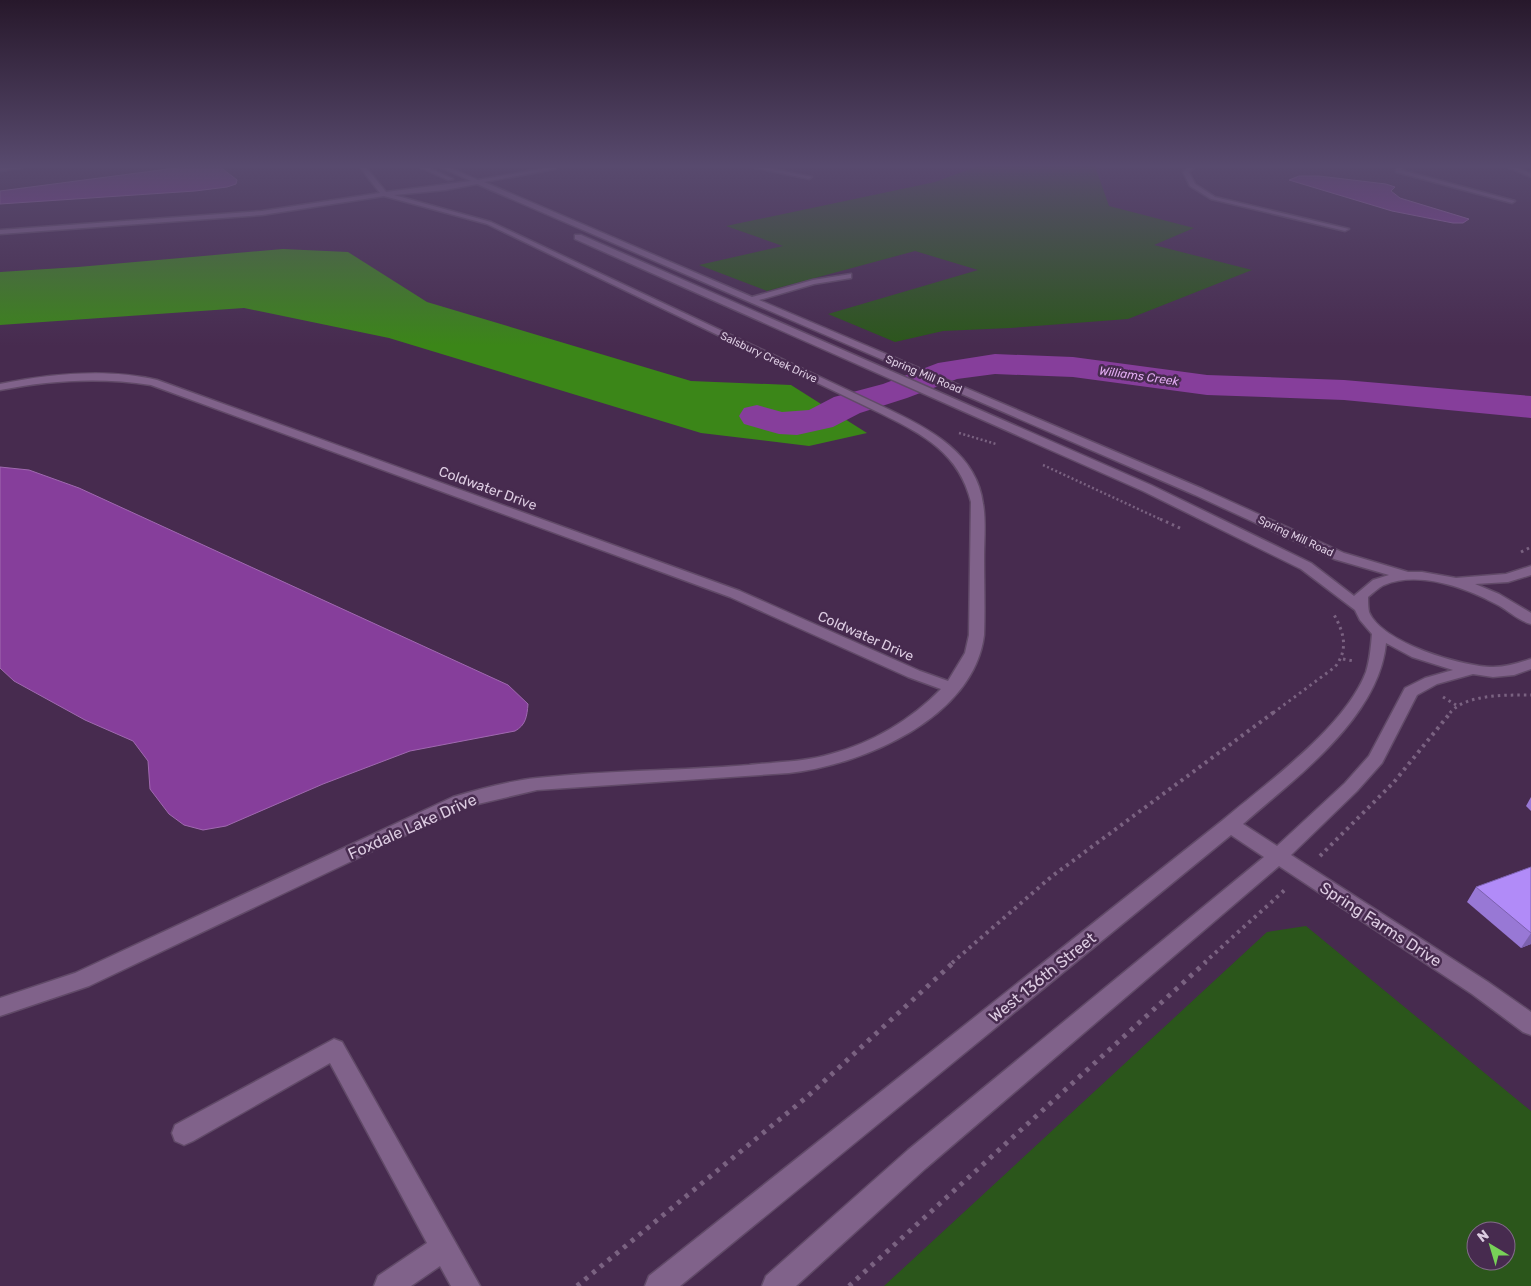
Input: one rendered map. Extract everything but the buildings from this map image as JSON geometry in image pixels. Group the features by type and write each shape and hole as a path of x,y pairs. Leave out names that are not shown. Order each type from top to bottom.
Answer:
{"street":[{"path":"0,232 83,226"},
{"name":"Salsbury Creek Drive","path":"495,226 870,404 940,442 966,471 977,501 977,612 974,652 952,688"},
{"name":"Spring Mill Road","path":"575,226 1199,492 1339,556 1409,577"},
{"path":"1332,226 1345,229"},
{"name":"Spring Mill Road","path":"571,234 1147,488 1243,537 1306,566 1361,608 1370,625 1398,645 1421,656 1472,670"},
{"path":"750,300 816,281 848,276"},
{"name":"Coldwater Drive","path":"2,386 82,376 108,376 153,382 735,594 914,674 952,688"},
{"path":"1361,608 1361,595 1370,585 1387,579 1409,577 1453,582 1508,578 1531,570"},
{"path":"1453,582 1497,597 1531,619"},
{"name":"West 136th Street","path":"659,1286 1230,826 1304,759 1338,726 1372,675 1380,633"},
{"path":"776,1286 917,1159 1278,856 1351,787 1376,760 1411,692 1431,681 1472,670 1509,670 1531,664"},
{"path":"1509,670 1531,677"},
{"name":"Foxdale Lake Drive","path":"0,1007 81,980 460,802 505,789 547,783 716,774 790,767 844,757 890,736 923,716 952,688"},
{"name":"Spring Farms Drive","path":"1230,826 1480,988 1531,1025"},
{"path":"184,1133 334,1049 466,1286"},
{"path":"388,1286 444,1247"}],"path":[{"path":"958,433 1000,446"},
{"path":"1036,462 1190,533"},
{"path":"577,1286 808,1096 972,945 1051,877 1335,667 1343,659 1346,646 1343,630 1328,608"},
{"path":"1343,659 1357,662"},
{"path":"1436,694 1456,705"},
{"path":"849,1286 1259,914 1276,896 1306,874 1329,846 1394,782 1456,705 1496,695 1531,695"}],"green space":[{"path":"726,226 1186,226 1194,228 1154,245 1252,270 1128,319 943,331 895,342 828,314 978,270 915,251 767,291 699,265 783,246"},
{"path":"283,249 348,252 427,302 691,381 791,385 867,433 809,446 701,433 389,338 244,308 0,325 0,272"},
{"path":"1306,926 1531,1111 1531,1286 884,1286 1267,932"}],"shaded area":[{"path":"0,467 29,470 79,488 508,685 528,704 524,723 515,731 410,751 323,784 226,826 203,830 184,825 169,814 150,789 148,761 133,741 85,720 14,681 0,668"}],"waterway":[{"name":"Williams Creek","path":"757,416 779,423 797,424 820,419 847,405 895,391 950,370 995,364 1073,367 1207,385 1344,390 1531,407"}]}
